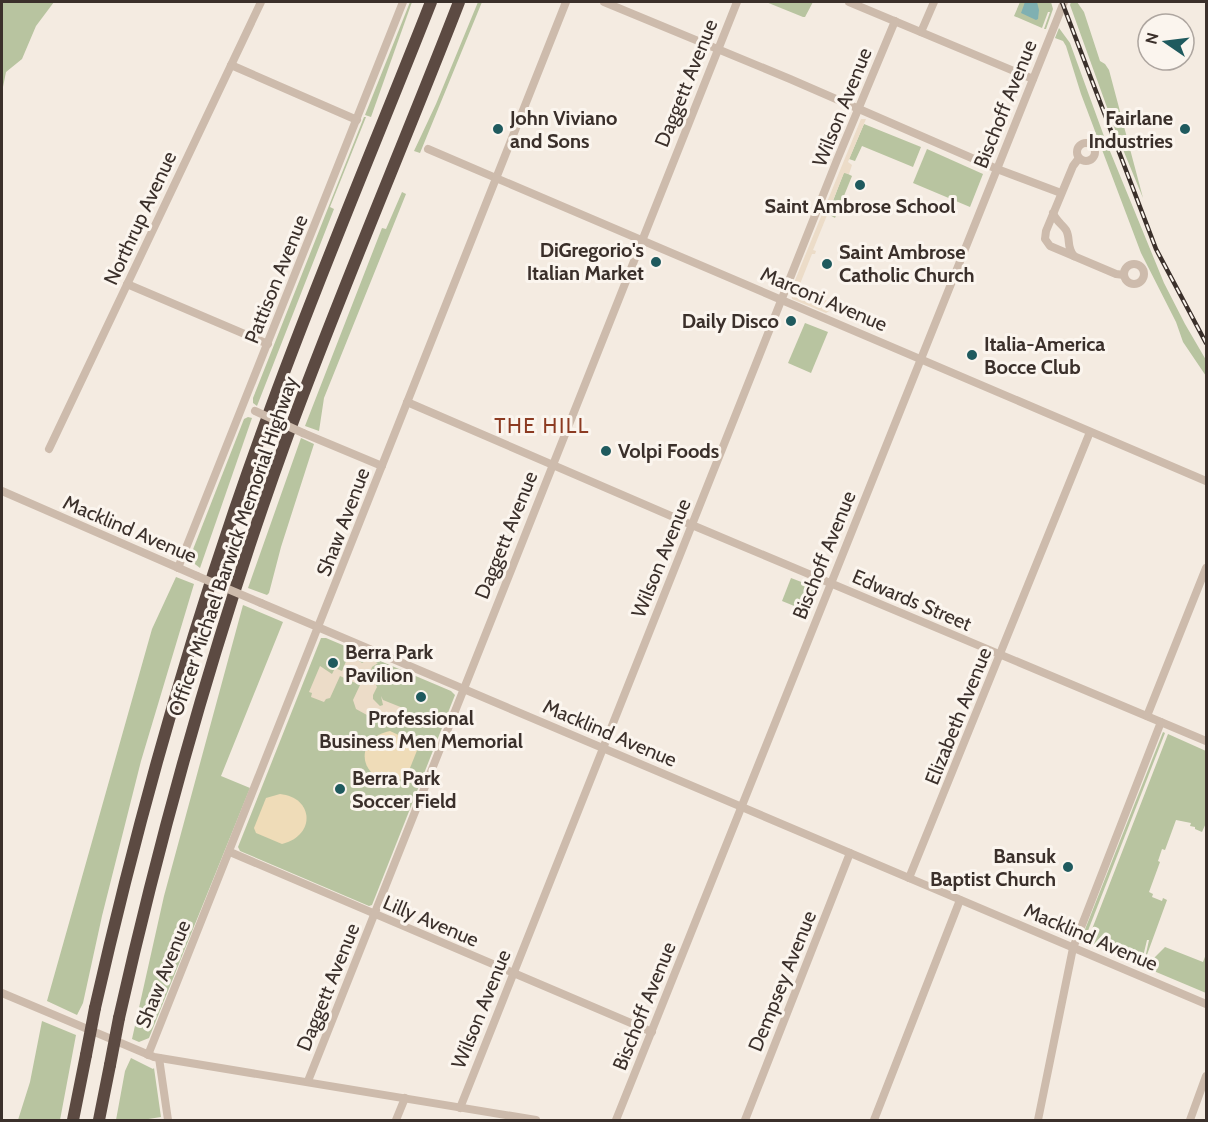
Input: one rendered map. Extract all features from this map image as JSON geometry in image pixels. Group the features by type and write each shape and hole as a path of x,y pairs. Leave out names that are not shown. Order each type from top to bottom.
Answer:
{"highway":[{"name":"Officer Michael Barwick Memorial Highway","path":"73,1120 95,1008 129,861 160,745 223,542 283,375 431,2"},
{"name":"Officer Michael Barwick Memorial Highway","path":"99,1120 119,1018 175,789 244,560 302,399 459,2"}],"street":[{"name":"Northrup Avenue","path":"50,449 261,2"},
{"name":"Pattison Avenue","path":"178,568 403,2"},
{"name":"Shaw Avenue","path":"148,1055 566,2"},
{"path":"604,2 790,79 997,169 1061,193"},
{"name":"Daggett Avenue","path":"308,1081 737,2"},
{"path":"849,2 1033,79"},
{"path":"921,32 934,2"},
{"name":"Bischoff Avenue","path":"616,1120 1064,2"},
{"name":"Wilson Avenue","path":"460,1108 895,21"},
{"path":"231,65 357,120"},
{"name":"Marconi Avenue","path":"428,149 1206,481"},
{"path":"1079,158 1073,166 1045,234 1047,244 1116,274 1124,275"},
{"path":"1053,213 1056,221 1066,231 1068,247 1074,256"},
{"path":"127,284 268,344"},
{"name":"Edwards Street","path":"407,402 831,584 1206,741"},
{"path":"243,406 382,466"},
{"name":"Elizabeth Avenue","path":"909,878 1090,432"},
{"name":"Macklind Avenue","path":"2,491 178,568 1206,1004"},
{"path":"1147,716 1206,568"},
{"path":"1038,1120 1073,948 1161,722"},
{"name":"Lilly Avenue","path":"230,852 652,1032"},
{"name":"Dempsey Avenue","path":"745,1120 850,853"},
{"path":"874,1120 960,900"},
{"path":"2,993 159,1058 534,1120"},
{"path":"159,1058 168,1120"},
{"path":"1190,1120 1206,1076"},
{"path":"396,1120 405,1098"}],"green space":[{"path":"2,2 54,2 36,26 22,59 6,72 2,92"},
{"path":"410,2 412,2 371,117 365,115"},
{"path":"478,2 482,2 420,153 414,151 436,104"},
{"path":"766,2 813,2 803,17"},
{"path":"1020,2 1051,2 1053,9 1046,29 1044,29 1050,12 1042,28 1014,16"},
{"path":"1071,2 1077,2 1084,12 1100,61 1109,70 1143,198 1117,135 1070,5"},
{"path":"1059,28 1070,43 1105,139 1164,283 1206,360 1206,376 1183,342 1176,322 1141,253 1081,94 1066,46 1063,41 1055,38"},
{"path":"364,117 366,117 330,207 334,209 257,406 253,403 253,398"},
{"path":"864,124 921,147 913,167 862,146 855,161 849,159"},
{"path":"927,149 983,174 970,207 913,183"},
{"path":"844,172 852,176 835,218 828,214"},
{"path":"402,192 406,194 324,398 319,431 305,426 382,228 386,229"},
{"path":"805,323 828,332 811,373 788,363"},
{"path":"252,418 200,568 191,561 192,552 244,419"},
{"path":"301,438 314,444 267,595 248,588"},
{"path":"176,577 194,584 141,761 102,916 83,1003 77,1015 47,1001 152,629"},
{"path":"791,578 817,588 809,612 782,601"},
{"path":"243,605 283,622 221,776 250,788 149,1038 139,1042 132,1039 164,896"},
{"path":"321,638 326,638 451,691 455,695 372,905 369,906 240,851 238,847"},
{"path":"1163,732 1165,733 1084,941 1081,940 1082,937"},
{"path":"1168,734 1206,751 1206,823 1202,832 1190,826 1191,823 1176,820 1165,850 1162,849 1158,861 1160,862 1149,892 1153,894 1152,897 1162,901 1163,898 1167,900 1144,963 1149,940 1147,940 1141,965 1087,942"},
{"path":"1165,947 1203,962 1206,954 1206,993 1149,969 1153,959"},
{"path":"42,1021 76,1035 60,1120 18,1120 30,1082"},
{"path":"131,1058 154,1068 161,1117 116,1120 125,1071"}],"sand":[{"path":"390,731 416,743 418,748 406,778 391,780 379,778 371,772 366,763 365,754 368,744 377,736"},
{"path":"280,794 299,802 306,817 301,833 282,844 256,833 254,828 266,798"}],"shaded area":[{"path":"861,119 866,119 848,162 852,165 849,174 844,173 813,250 816,251 815,254 812,254 796,294 800,295 802,290 828,301 825,308 829,311 826,313 792,299 791,290"},
{"path":"348,650 356,654 356,659 362,663 369,659 378,663 372,667 370,673 377,687 373,699 380,706 383,705 381,696 383,700 403,708 394,718 376,720 356,709 353,700 360,685 340,676 330,698 324,702 311,697 312,693 309,692 320,666 332,674 335,668 342,671 349,654"}],"water":[{"path":"1025,2 1037,2 1038,19 1021,13"}],"railway":[{"path":"1062,2 1156,249 1206,343"}],"place":[{"name":"John Viviano and Sons","path":"498,129"},
{"name":"Fairlane Industries","path":"1185,129"},
{"name":"Saint Ambrose School","path":"860,185"},
{"name":"DiGregorio's Italian Market","path":"656,262"},
{"name":"Saint Ambrose Catholic Church","path":"827,264"},
{"name":"Daily Disco","path":"791,321"},
{"name":"Italia-America Bocce Club","path":"972,355"},
{"name":"Volpi Foods","path":"606,451"},
{"name":"Berra Park Pavilion","path":"333,663"},
{"name":"Professional Business Men Memorial","path":"421,697"},
{"name":"Berra Park Soccer Field","path":"340,789"},
{"name":"Bansuk Baptist Church","path":"1068,867"}],"district":[{"name":"THE HILL","path":"542,425"}]}
